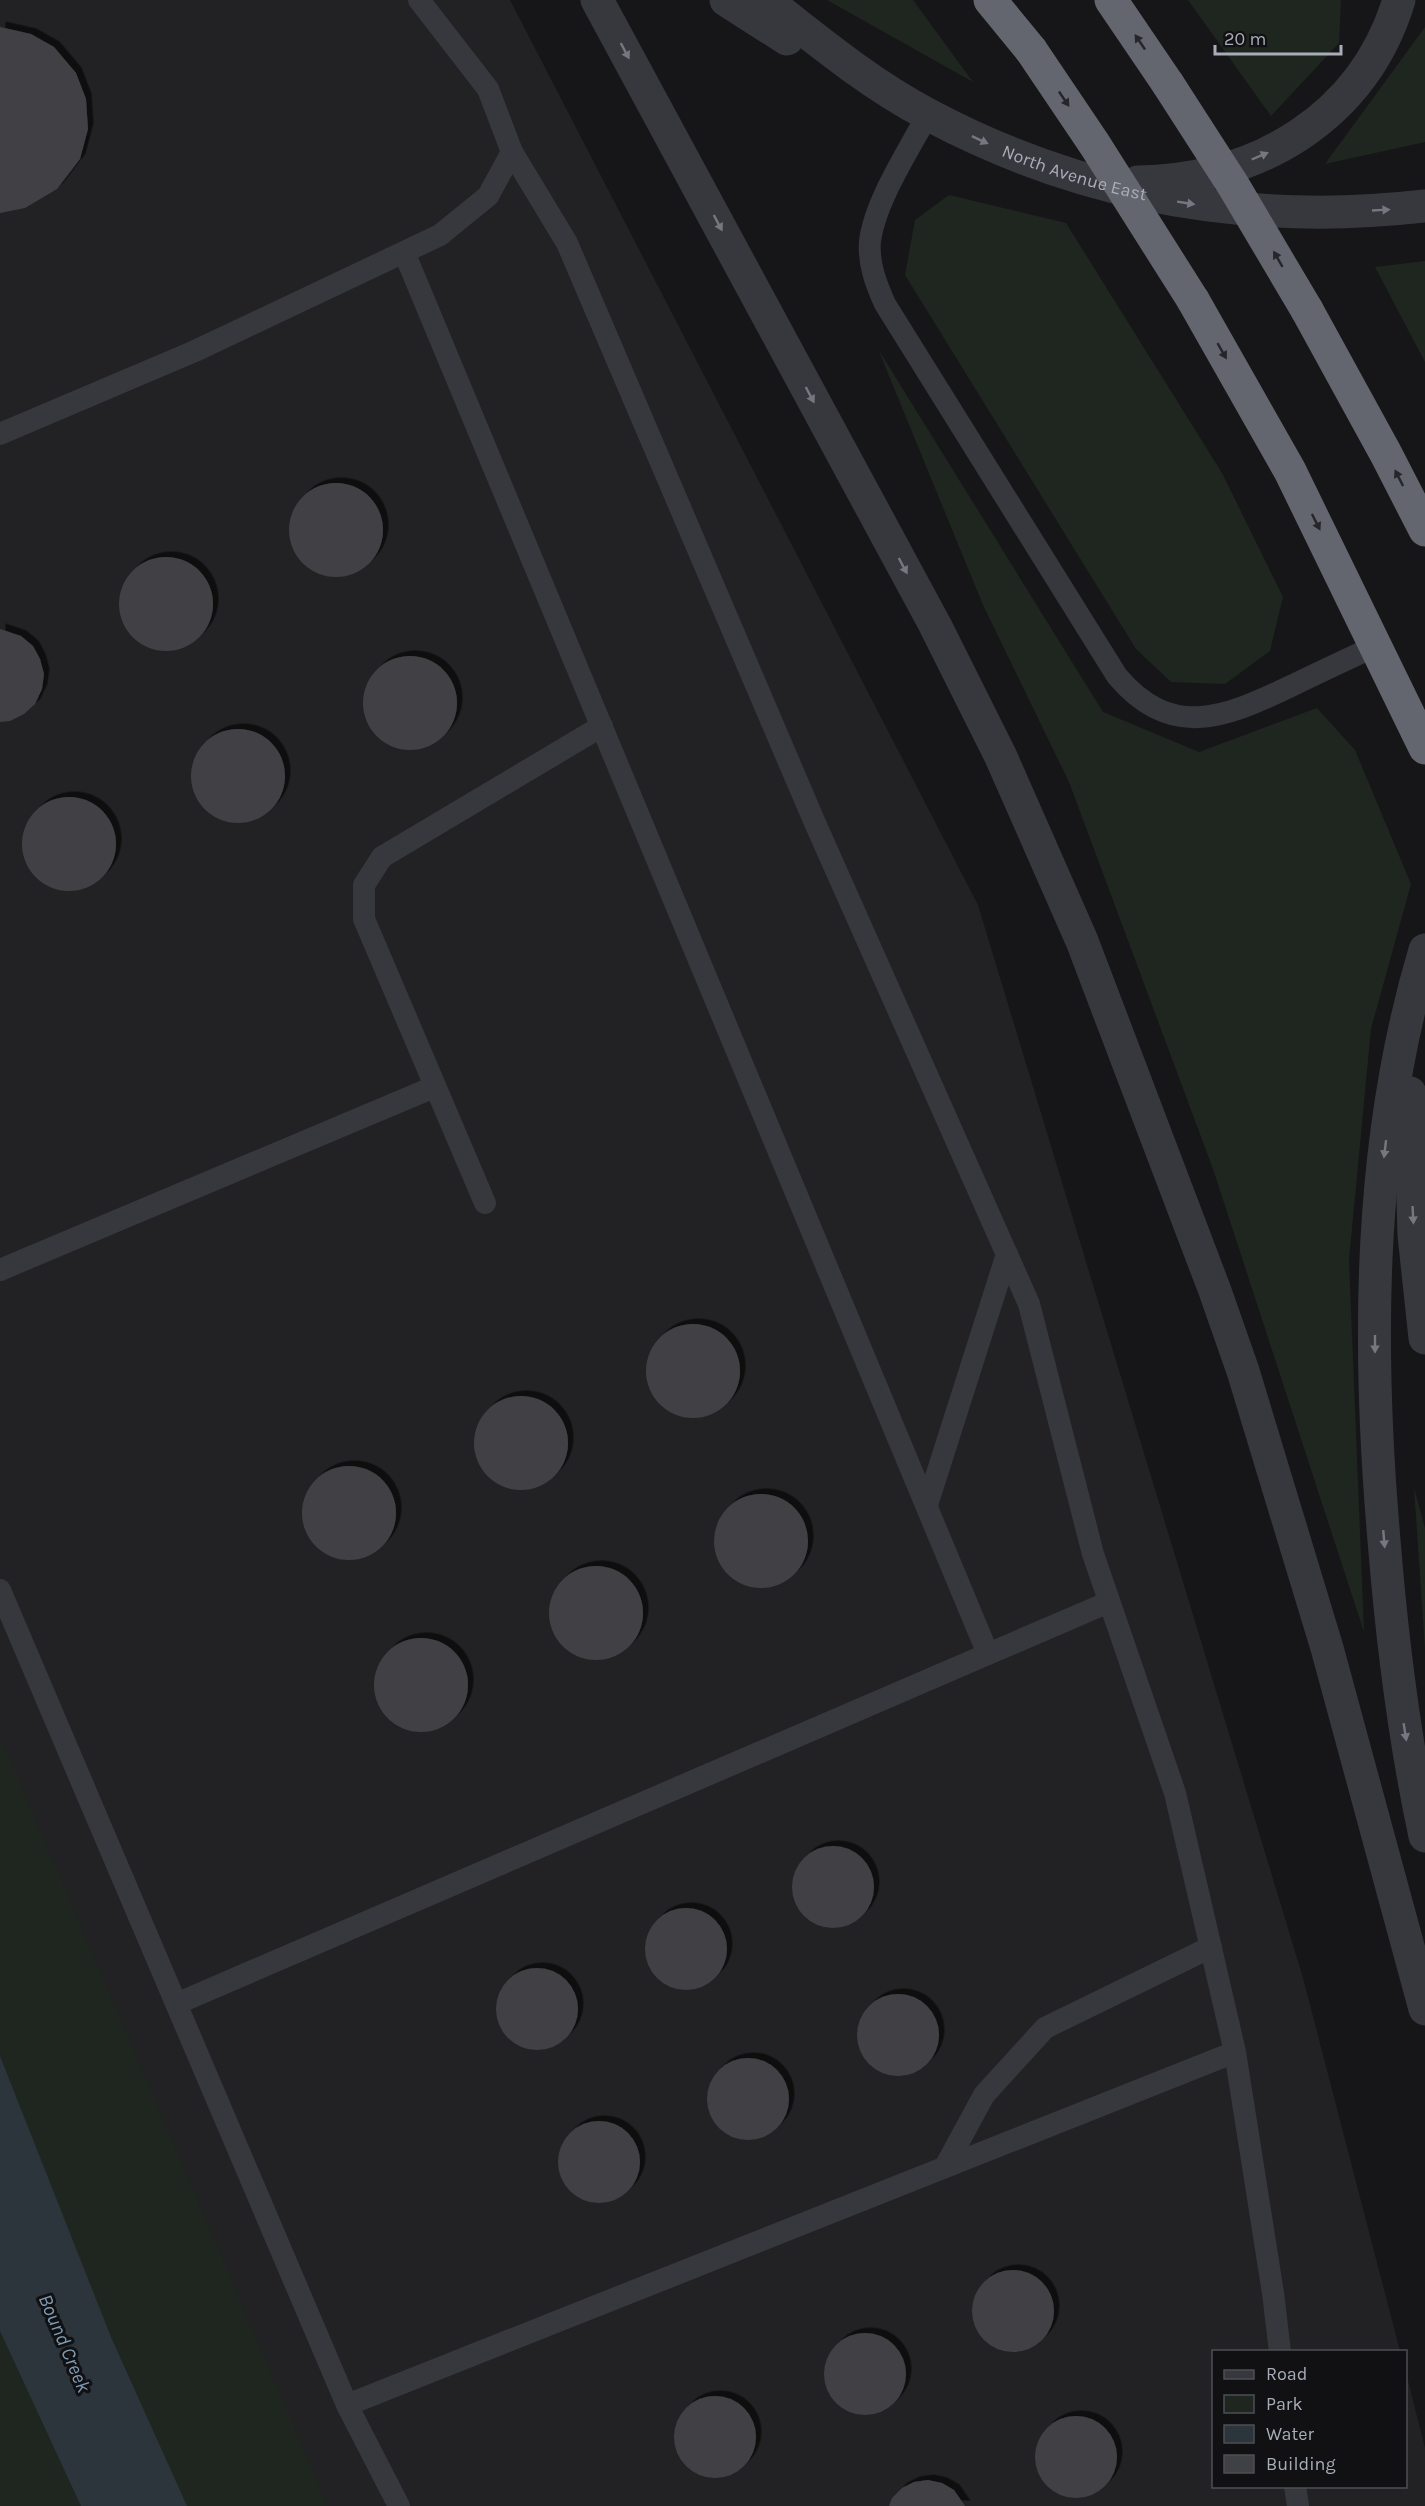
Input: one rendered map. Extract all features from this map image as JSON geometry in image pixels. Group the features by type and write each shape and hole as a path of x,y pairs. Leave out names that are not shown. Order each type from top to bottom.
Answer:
{"highway":[{"path":"990,0 1031,50"},
{"path":"998,0 1193,300 1290,471 1425,748"},
{"path":"1111,0 1233,185 1307,309 1425,530"},
{"path":"1410,716 1425,759"}],"street":[{"path":"597,0 935,625 1001,757 1082,941 1215,1291 1243,1371 1324,1637 1425,2009"},
{"path":"726,0 795,44 928,114"},
{"name":"North Avenue East","path":"766,0 860,71 928,114 998,148 1079,178 1165,200 1252,211 1341,212 1425,206"},
{"path":"1079,178 1123,183 1178,180 1208,175 1266,154 1316,124 1352,90 1378,52 1399,0"},
{"path":"1422,959 1413,1025 1409,1123 1414,1235 1425,1338"},
{"path":"1422,959 1397,1070 1381,1182 1375,1289 1375,1355 1377,1458 1388,1595 1400,1699 1425,1836"}],"lane":[{"path":"419,0 488,89 512,152 567,243 815,823 1029,1304 1093,1554 1175,1793 1235,2052 1280,2350"},
{"path":"928,114 874,222 870,243 871,265 877,286 892,314 1122,682 1133,695 1155,709 1177,716 1210,716 1246,707 1376,645"},
{"path":"0,434 195,351 440,235 489,196 512,152"},
{"path":"404,252 988,1654"},
{"path":"485,1203 364,919 364,885 382,857 602,726"},
{"path":"0,1270 434,1087"},
{"path":"927,1505 1007,1254"},
{"path":"0,1590 346,2405 399,2506"},
{"path":"176,2004 1109,1602"},
{"path":"945,2167 984,2095 1045,2028 1211,1947"},
{"path":"346,2405 1235,2052"},
{"path":"1295,2488 1298,2506"}],"shaded area":[{"path":"0,0 510,0 978,905 1303,1978 1400,2350 1212,2350 1212,2488 1407,2488 1407,2377 1425,2448 1425,2506 0,2506"}],"green space":[{"path":"827,0 913,0 973,82"},
{"path":"1188,0 1341,0 1339,43 1271,116"},
{"path":"1425,27 1425,142 1325,164"},
{"path":"949,195 1066,223 1222,473 1283,597 1270,651 1225,684 1171,682 1136,649 905,275 915,220"},
{"path":"1425,261 1425,362 1375,267"},
{"path":"878,349 1103,712 1199,752 1317,708 1355,750 1411,884 1371,1029 1349,1260 1364,1632 1213,1169 1069,782 983,605"},
{"path":"1414,1488 1425,1528 1425,1649"},
{"path":"0,1736 328,2506 187,2506 111,2337 0,2056"},
{"path":"0,2331 81,2506 0,2506"}],"water":[{"name":"Bound Creek","path":"0,2056 111,2337 187,2506 81,2506 0,2331"}],"building":[{"path":"0,27 31,34 54,47 76,73 86,99 88,129 80,159 57,189 25,208 0,213"},
{"path":"336,483 354,487 369,497 379,512 383,530 379,548 369,563 354,573 336,577 318,573 303,563 293,548 289,530 293,512 303,497 318,487"},
{"path":"166,557 184,561 199,571 209,586 213,604 209,622 199,637 184,647 166,651 148,647 133,637 123,622 119,604 123,586 133,571 148,561"},
{"path":"0,629 21,636 33,646 44,674 42,689 35,704 24,714 10,721 0,722"},
{"path":"410,656 428,660 443,670 453,685 457,703 453,721 443,736 428,746 410,750 392,746 377,736 367,721 363,703 367,685 377,670 392,660"},
{"path":"238,729 256,733 271,743 281,758 285,776 281,794 271,809 256,819 238,823 220,819 205,809 195,794 191,776 195,758 205,743 220,733"},
{"path":"69,797 87,801 102,811 112,826 116,844 112,862 102,877 87,887 69,891 51,887 36,877 26,862 22,844 26,826 36,811 51,801"},
{"path":"693,1324 711,1328 726,1338 736,1353 740,1371 736,1389 726,1404 711,1414 693,1418 675,1414 660,1404 650,1389 646,1371 650,1353 660,1338 675,1328"},
{"path":"521,1396 539,1400 554,1410 564,1425 568,1443 564,1461 554,1476 539,1486 521,1490 503,1486 488,1476 478,1461 474,1443 478,1425 488,1410 503,1400"},
{"path":"349,1466 367,1470 382,1480 392,1495 396,1513 392,1531 382,1546 367,1556 349,1560 331,1556 316,1546 306,1531 302,1513 306,1495 316,1480 331,1470"},
{"path":"761,1494 779,1498 794,1508 804,1523 808,1541 804,1559 794,1574 779,1584 761,1588 743,1584 728,1574 718,1559 714,1541 718,1523 728,1508 743,1498"},
{"path":"596,1566 614,1570 629,1580 639,1595 643,1613 639,1631 629,1646 614,1656 596,1660 578,1656 563,1646 553,1631 549,1613 553,1595 563,1580 578,1570"},
{"path":"421,1638 439,1642 454,1652 464,1667 468,1685 464,1703 454,1718 439,1728 421,1732 403,1728 388,1718 378,1703 374,1685 378,1667 388,1652 403,1642"},
{"path":"833,1846 849,1849 862,1858 871,1871 874,1887 871,1903 862,1916 849,1925 833,1928 817,1925 804,1916 795,1903 792,1887 795,1871 804,1858 817,1849"},
{"path":"686,1908 702,1911 715,1920 724,1933 727,1949 724,1965 715,1978 702,1987 686,1990 670,1987 657,1978 648,1965 645,1949 648,1933 657,1920 670,1911"},
{"path":"537,1968 553,1971 566,1980 575,1993 578,2009 575,2025 566,2038 553,2047 537,2050 521,2047 508,2038 499,2025 496,2009 499,1993 508,1980 521,1971"},
{"path":"898,1994 914,1997 927,2006 936,2019 939,2035 936,2051 927,2064 914,2073 898,2076 882,2073 869,2064 860,2051 857,2035 860,2019 869,2006 882,1997"},
{"path":"748,2058 764,2061 777,2070 786,2083 789,2099 786,2115 777,2128 764,2137 748,2140 732,2137 719,2128 710,2115 707,2099 710,2083 719,2070 732,2061"},
{"path":"599,2121 615,2124 628,2133 637,2146 640,2162 637,2178 628,2191 615,2200 599,2203 583,2200 570,2191 561,2178 558,2162 561,2146 570,2133 583,2124"},
{"path":"1013,2270 1029,2273 1042,2282 1051,2295 1054,2311 1051,2327 1042,2340 1029,2349 1013,2352 997,2349 984,2340 975,2327 972,2311 975,2295 984,2282 997,2273"},
{"path":"865,2333 881,2336 894,2345 903,2358 906,2374 903,2390 894,2403 881,2412 865,2415 849,2412 836,2403 827,2390 824,2374 827,2358 836,2345 849,2336"},
{"path":"715,2396 731,2399 744,2408 753,2421 756,2437 753,2453 744,2466 731,2475 715,2478 699,2475 686,2466 677,2453 674,2437 677,2421 686,2408 699,2399"},
{"path":"1076,2416 1092,2419 1105,2428 1114,2441 1117,2457 1114,2473 1105,2486 1092,2495 1076,2498 1060,2495 1047,2486 1038,2473 1035,2457 1038,2441 1047,2428 1060,2419"},
{"path":"928,2480 942,2483 954,2490 965,2506 889,2506 892,2498 902,2488 914,2482"}]}
